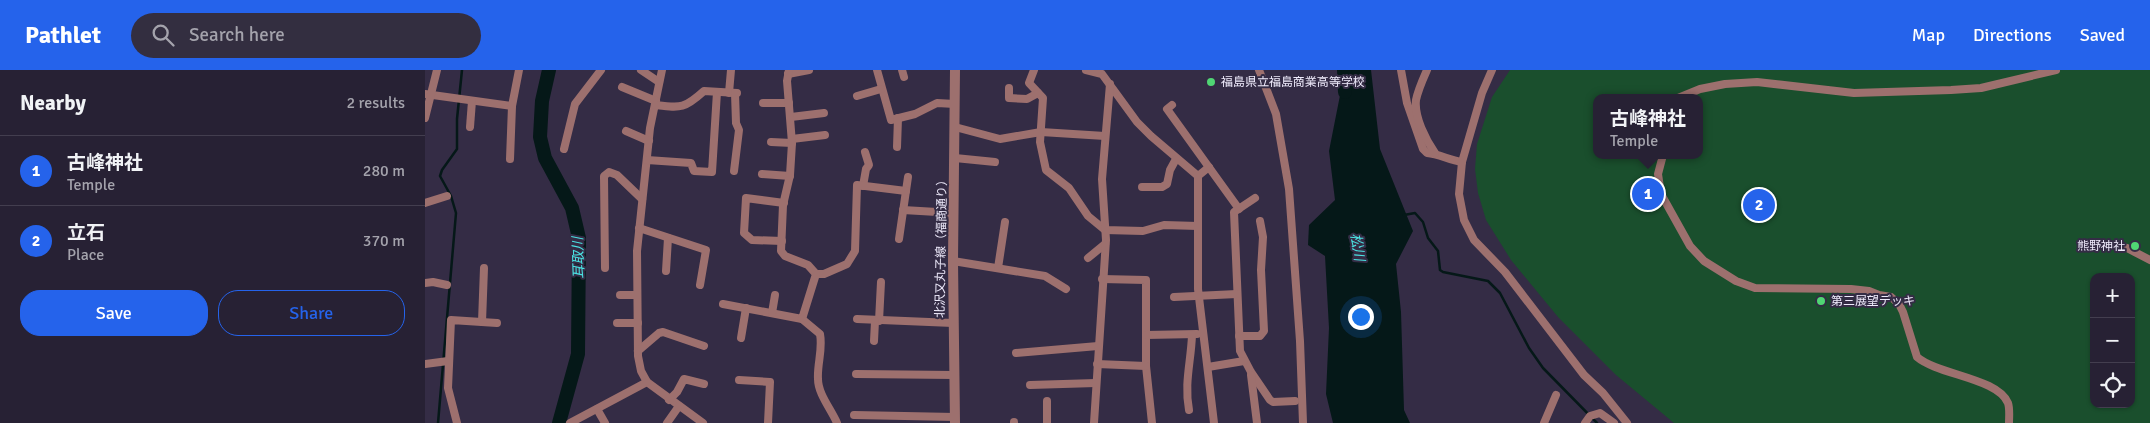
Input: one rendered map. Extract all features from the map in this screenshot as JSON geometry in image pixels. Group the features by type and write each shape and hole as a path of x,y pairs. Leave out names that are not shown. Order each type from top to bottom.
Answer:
{"street":[{"path":"425,118 428,95 437,70"},
{"path":"510,159 512,106 519,70"},
{"path":"564,149 575,104 601,70"},
{"path":"641,70 659,82"},
{"path":"662,70 649,142 637,251 638,351 641,371 647,382 669,400 703,423"},
{"path":"731,70 736,123 739,130 734,171"},
{"path":"809,70 789,72 787,81 792,141 790,176 784,203 781,241 782,254 808,265 816,274 824,274 847,264 855,251 857,185 906,191"},
{"path":"877,70 891,120 915,114 937,103 955,104"},
{"name":"北沢又丸子線（福商通り）","path":"955,70 953,261 955,420"},
{"path":"1034,70 1029,82 1043,98 1040,142 1046,170 1069,188 1088,216 1105,230 1143,231 1164,225 1198,226"},
{"path":"1086,70 1102,74 1137,122 1176,159 1198,176"},
{"path":"1259,70 1276,114 1289,189 1303,423"},
{"path":"1401,70 1407,103 1420,142 1427,153 1435,153 1450,160 1462,162"},
{"path":"1427,70 1416,106 1424,133 1435,153"},
{"path":"1492,70 1480,99 1462,162 1459,194 1464,220 1474,240 1505,272 1585,375 1603,393 1627,423"},
{"path":"1688,94 1700,89 1725,84 1757,82 1854,93 1951,90 1981,88 2055,70"},
{"path":"1094,423 1105,244 1102,179 1110,84"},
{"path":"622,87 655,103 679,108 693,101 704,91 734,93"},
{"path":"1009,88 1009,98 1027,99 1038,93"},
{"path":"857,96 881,89"},
{"path":"647,160 691,164 694,171 712,172 717,92"},
{"path":"428,95 512,106"},
{"path":"470,127 472,101"},
{"path":"763,103 789,103"},
{"path":"1172,105 1167,109 1239,209"},
{"path":"791,117 824,113"},
{"path":"897,147 898,118"},
{"path":"955,127 1000,139 1041,132 1105,136"},
{"path":"626,131 649,142"},
{"path":"771,142 792,141 825,134"},
{"path":"863,186 866,169 869,165 865,152"},
{"path":"955,158 995,162"},
{"path":"1143,187 1162,187 1167,184 1170,170 1176,159"},
{"path":"1662,159 1658,174 1661,194 1690,246 1704,261 1736,281 1755,288 1851,289 1869,291 1894,298 1903,312 1917,357 1933,367 1986,385 1997,392 2008,404 2009,423"},
{"path":"1198,176 1209,167"},
{"path":"605,268 604,176 609,172 617,176 643,199"},
{"path":"762,174 790,176"},
{"path":"1198,176 1199,296 1214,423"},
{"path":"899,239 908,177"},
{"path":"425,203 447,196"},
{"path":"781,241 752,240 744,233 746,198 784,203"},
{"path":"1255,198 1235,212 1240,351 1244,361 1270,400 1273,402 1295,401"},
{"path":"903,210 954,213"},
{"path":"1239,336 1260,336 1264,331 1261,270 1263,237 1260,221"},
{"path":"998,268 1005,222"},
{"path":"639,228 706,250 700,285"},
{"path":"666,271 668,238"},
{"path":"1088,258 1105,244"},
{"path":"2127,248 2150,260"},
{"path":"953,261 1045,276 1066,289"},
{"path":"481,322 484,268"},
{"path":"802,319 816,274"},
{"path":"1103,278 1146,280 1146,366 1152,423"},
{"path":"425,283 433,282 447,285"},
{"path":"874,342 881,282"},
{"path":"1174,297 1237,294"},
{"path":"620,295 637,295"},
{"path":"773,313 775,295"},
{"path":"723,304 802,319 820,334 819,389 837,423"},
{"path":"741,338 746,308"},
{"path":"857,319 953,323"},
{"path":"457,423 445,362 451,320 497,323"},
{"path":"617,323 638,323"},
{"path":"638,351 659,333 663,332 704,346"},
{"path":"1189,410 1186,392 1191,362 1192,334"},
{"path":"1147,335 1204,334"},
{"path":"1016,353 1098,346"},
{"path":"1208,367 1244,361"},
{"path":"425,364 445,362"},
{"path":"1097,364 1146,366"},
{"path":"1251,372 1257,423"},
{"path":"856,374 954,375"},
{"path":"669,400 677,392 685,379 703,384"},
{"path":"739,380 770,382 768,423"},
{"path":"570,423 647,382"},
{"path":"1030,385 1097,383"},
{"path":"1544,423 1556,395"},
{"path":"1047,401 1047,423"},
{"path":"667,423 679,406"},
{"path":"597,409 605,423"},
{"path":"1585,423 1590,416 1600,413 1614,423"},
{"path":"854,415 955,420"}],"green space":[{"path":"1510,70 2150,70 2150,423 1674,423 1616,375 1558,317 1511,260 1486,220 1478,193 1475,169 1477,144 1492,97"}],"water":[{"path":"1345,70 1371,70 1380,149 1413,231 1396,264 1401,312 1404,410 1410,423 1333,423 1326,394 1329,328 1325,256 1308,245 1309,225 1335,200 1329,151"}],"waterway":[{"path":"438,423 456,213 451,196 440,176 442,170 457,149 457,119 462,70"},
{"name":"耳取川","path":"549,70 542,101 540,137 545,158 572,208 579,238 578,354 559,423"},
{"name":"松川","path":"1344,70 1345,92"},
{"path":"1404,215 1415,213 1423,222 1428,238 1438,251 1440,270 1488,281 1500,293 1529,348 1543,368 1597,423"}],"place":[{"name":"福島県立福島商業高等学校","path":"1211,82"},
{"name":"古峰神社","path":"1648,194"},
{"name":"立石","path":"1759,205"},
{"name":"熊野神社","path":"2135,246"},
{"name":"第三展望デッキ","path":"1821,301"}]}
